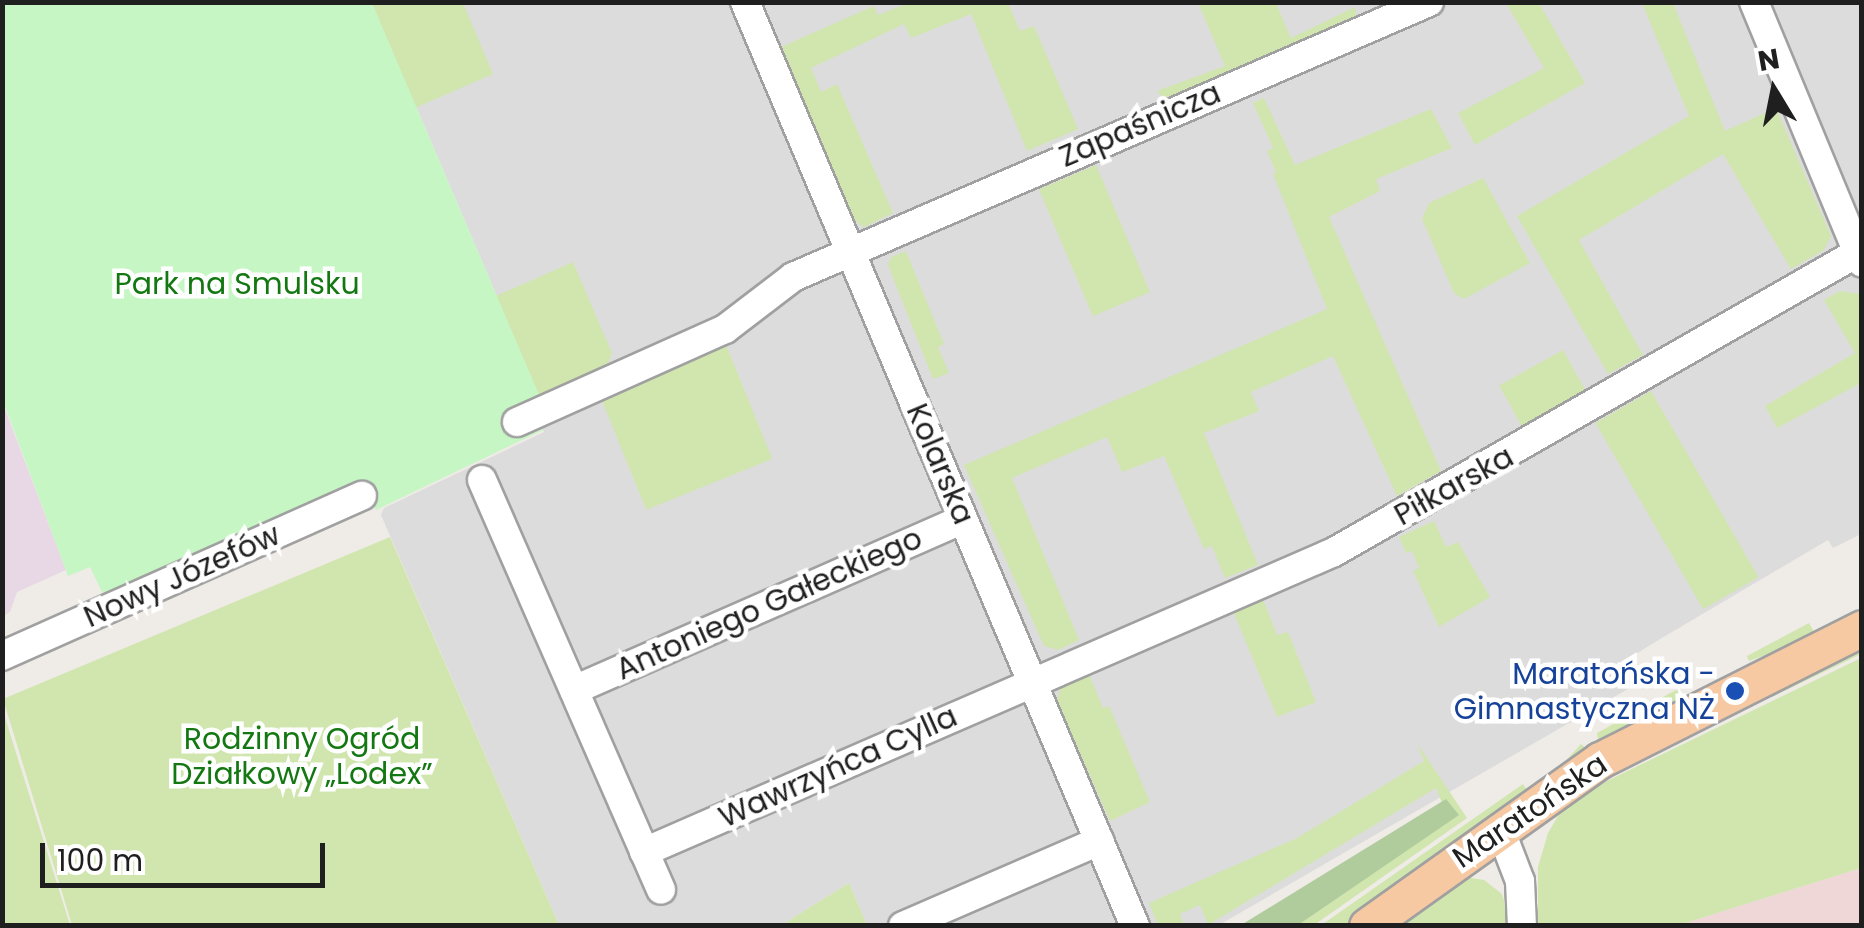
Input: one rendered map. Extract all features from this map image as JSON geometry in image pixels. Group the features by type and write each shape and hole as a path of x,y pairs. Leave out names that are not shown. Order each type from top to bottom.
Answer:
{"main road":[{"name":"Maratońska","path":"1367,926 1500,829 1624,747 1862,628"}],"street":[{"name":"Kolarska","path":"745,2 1134,926"},
{"name":"Zapaśnicza","path":"852,251 1429,2"},
{"path":"1754,2 1859,258"},
{"path":"517,422 724,330 793,277 852,251"},
{"name":"Piłkarska","path":"1032,681 1334,552 1859,258"},
{"path":"482,480 661,890"},
{"name":"Nowy Józefów","path":"2,656 66,616 362,496"},
{"name":"Antoniego Gałeckiego","path":"574,690 964,519"},
{"name":"Wawrzyńca Cylla","path":"644,852 1032,681"},
{"path":"1500,829 1520,881 1522,926"},
{"path":"903,926 1099,841"}],"shaded area":[{"path":"372,3 1861,3 1861,534 1833,548 1828,540 1650,645 1627,660 1640,682 1219,925 867,925 849,883 782,925 559,925 381,515 384,508 544,432 536,417 542,402"},
{"path":"2,401 66,570 17,592 10,612 3,616"},
{"path":"1861,868 1861,925 1679,925"}],"green space":[{"name":"Park na Smulsku","path":"3,3 372,3 542,402 536,417 543,430 376,510 363,482 114,596 102,592 90,567 68,576 3,401"},
{"path":"372,3 463,3 493,74 415,108"},
{"path":"908,3 1008,3 1020,31 1034,26 1078,129 1027,151 971,14 911,38 904,24 811,68 821,92 837,84 893,213 864,227 855,221 781,47 874,6 878,15"},
{"path":"1198,3 1276,3 1291,38 1355,7 1356,13 1355,20 1169,104 1157,91 1225,66"},
{"path":"1506,3 1539,3 1585,83 1475,145 1458,113 1544,68"},
{"path":"1642,3 1673,3 1725,131 1776,108 1831,236 1824,250 1791,269 1723,154 1579,240 1643,355 1608,374 1517,216 1689,116"},
{"path":"1264,98 1295,165 1431,109 1452,148 1376,179 1380,191 1329,217 1441,471 1397,496 1333,356 1251,392 1259,411 1204,433 1258,565 1225,578 1212,546 1204,549 1164,456 1122,472 1107,437 1012,478 1079,640 1058,650 1044,646 964,465 1327,309 1273,174 1276,172 1267,151 1273,148 1253,103"},
{"path":"1096,165 1150,292 1093,316 1039,189"},
{"path":"1483,178 1530,263 1464,299 1454,293 1422,219 1429,203"},
{"path":"906,251 944,344 938,347 949,373 933,379 888,265 891,257"},
{"path":"573,262 612,353 604,373 542,402 496,296"},
{"path":"1840,291 1859,294 1861,300 1861,383 1777,428 1765,406 1855,353 1824,300"},
{"path":"725,342 772,459 646,510 599,393"},
{"path":"1563,350 1587,393 1523,428 1499,385"},
{"path":"1651,391 1758,577 1703,609 1596,423"},
{"path":"1434,521 1446,547 1458,542 1490,597 1439,627 1413,571 1419,568 1412,551 1406,553 1399,537"},
{"name":"Rodzinny Ogród Działkowy „Lodex”","path":"390,537 559,925 72,925 3,699"},
{"path":"1263,599 1277,635 1288,632 1316,702 1277,717 1233,611"},
{"path":"1809,623 1817,637 1749,661 1747,656"},
{"path":"1861,642 1861,654 1772,697 1780,687"},
{"path":"1861,658 1861,868 1679,925 1538,925 1538,867 1548,833 1561,811 1605,782"},
{"path":"1088,672 1103,708 1109,706 1150,802 1110,821 1057,701 1062,683"},
{"path":"1676,690 1683,694 1652,719 1599,745 1597,733"},
{"path":"3,711 70,925 3,925"},
{"path":"1417,743 1467,818 1314,925 1249,925 1442,803 1436,788 1208,925 1200,905 1180,914 1184,925 1158,925 1149,903 1297,838 1424,761"},
{"path":"1581,744 1590,752 1548,799 1539,791"},
{"path":"1523,784 1528,792 1345,925 1320,926"},
{"path":"1446,799 1459,815 1298,925 1241,925"},
{"path":"1465,877 1484,880 1502,894 1511,926 1387,926"},
{"path":"849,883 867,925 782,925 812,906"}],"place":[{"name":"Maratońska - Gimnastyczna NŻ","path":"1735,691"}]}
